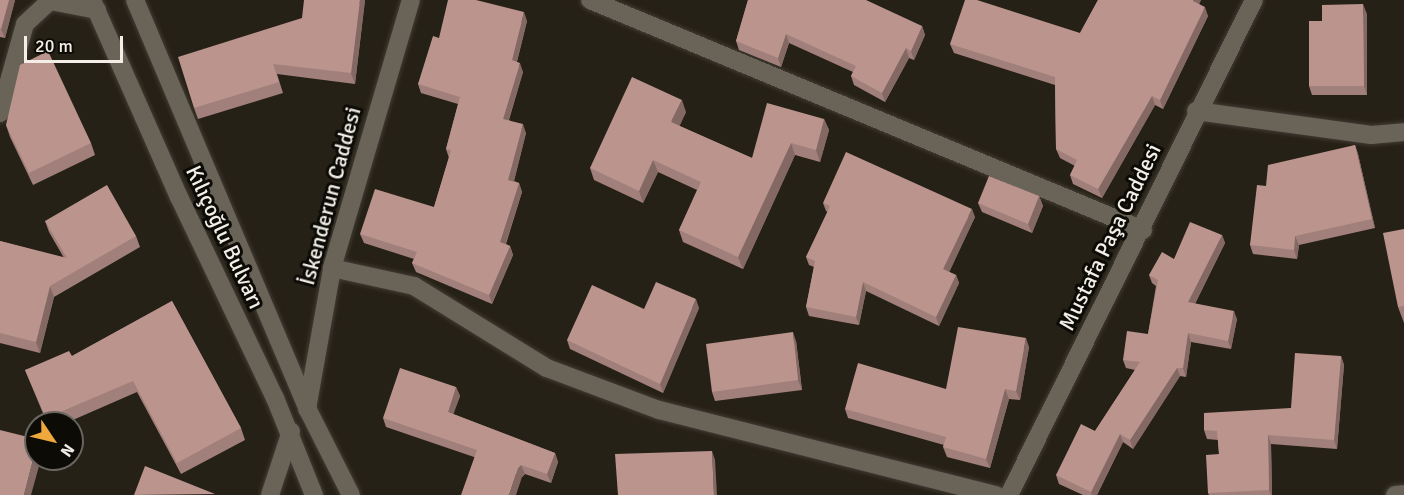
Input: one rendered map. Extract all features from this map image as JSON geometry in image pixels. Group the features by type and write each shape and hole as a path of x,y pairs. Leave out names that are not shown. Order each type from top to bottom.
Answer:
{"street":[{"name":"Kılıçoğlu Bulvarı","path":"135,0 307,408 351,495"},
{"name":"İskenderun Caddesi","path":"307,408 332,268 411,0"},
{"path":"590,0 1143,230"},
{"name":"Mustafa Paşa Caddesi","path":"1010,495 1143,230 1196,111 1254,0"},
{"path":"0,113 26,24 50,1 94,5"},
{"name":"Kılıçoğlu Bulvarı","path":"94,5 289,434 314,495"},
{"path":"1196,111 1371,135 1404,132"},
{"path":"332,268 414,286 547,368 659,410 996,495"},
{"path":"270,495 289,434 307,408"},
{"path":"1395,495 1404,494"}],"building":[{"path":"0,0 9,0 1,29 0,28"},
{"path":"304,0 360,0 351,73 273,64 279,82 194,108 178,57 302,18"},
{"path":"448,0 476,0 524,12 512,60 520,63 503,119 523,124 508,180 519,183 500,242 510,246 489,295 412,263 417,252 360,234 375,189 434,207 451,150 446,149 460,97 418,84 433,36 439,38"},
{"path":"748,0 866,0 922,26 911,51 906,48 882,93 851,76 856,66 786,34 778,58 736,41"},
{"path":"965,0 977,0 1080,33 1098,0 1193,0 1205,7 1160,100 1152,96 1098,189 1070,175 1077,160 1056,149 1055,77 950,44"},
{"path":"1363,4 1364,86 1309,86 1309,21 1322,21 1322,5"},
{"path":"48,51 91,143 29,173 6,125 20,65"},
{"path":"632,77 682,100 671,122 752,158 767,103 824,119 816,150 791,143 738,257 679,230 701,182 653,160 639,191 590,168"},
{"path":"1355,145 1372,219 1295,236 1294,250 1250,245 1257,185 1266,186 1268,165"},
{"path":"846,152 972,209 943,269 956,275 936,317 863,282 856,317 806,307 815,261 806,257 830,206 823,203"},
{"path":"989,176 1039,196 1028,224 978,203"},
{"path":"107,185 136,236 50,286 36,342 0,333 0,241 67,258 45,221"},
{"path":"1190,222 1222,235 1188,302 1234,311 1228,341 1188,333 1183,368 1177,368 1130,440 1120,434 1091,492 1056,475 1081,424 1095,431 1140,362 1123,360 1127,331 1148,334 1158,280 1149,275 1162,252 1174,259"},
{"path":"1404,229 1404,306 1398,307 1383,233"},
{"path":"656,282 696,299 660,384 567,340 592,285 644,309"},
{"path":"172,301 241,428 177,463 133,381 62,411 43,411 25,370 69,351 72,356"},
{"path":"958,327 1026,338 1016,391 1005,389 986,459 943,447 946,437 845,409 858,363 946,389"},
{"path":"793,332 798,380 712,392 706,344"},
{"path":"1295,353 1341,356 1334,440 1268,435 1269,490 1208,493 1206,455 1219,454 1217,431 1204,430 1204,413 1291,408"},
{"path":"400,368 456,387 448,412 555,453 547,474 521,465 509,495 461,495 477,450 383,418"},
{"path":"0,430 24,436 24,471 30,471 24,495 0,495"},
{"path":"712,451 714,495 618,495 615,454"},
{"path":"145,466 215,494 134,495"}]}
